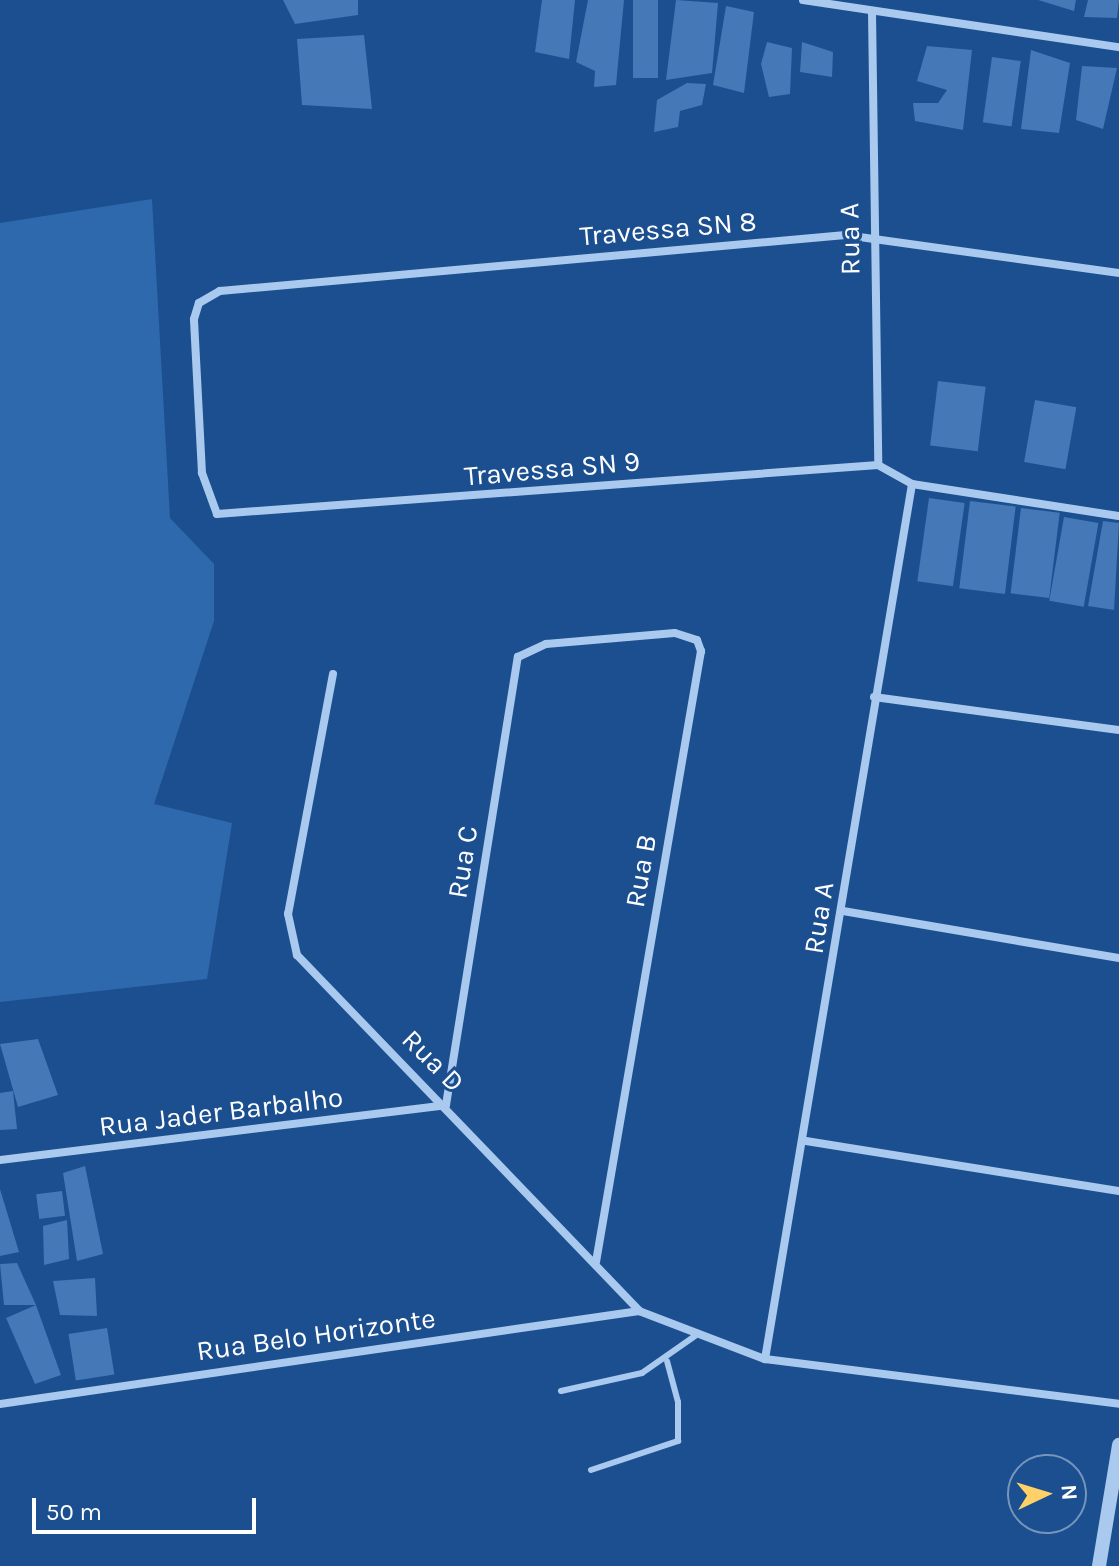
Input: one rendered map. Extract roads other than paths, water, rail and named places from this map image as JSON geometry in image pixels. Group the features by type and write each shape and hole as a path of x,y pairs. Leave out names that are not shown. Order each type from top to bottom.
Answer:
{"street":[{"path":"803,0 1119,47"},
{"name":"Rua A","path":"872,12 872,234 878,465"},
{"name":"Travessa SN 8","path":"230,517 217,514 205,497 193,341 199,303 220,291 872,234 1119,273"},
{"path":"878,465 912,484 1119,516"},
{"name":"Travessa SN 9","path":"230,517 878,465"},
{"name":"Rua A","path":"765,1359 806,1141 874,697 912,484"},
{"name":"Rua B","path":"546,644 675,633 697,640 701,651 596,1262"},
{"name":"Rua C","path":"446,1105 518,657 546,644"},
{"name":"Rua D","path":"333,674 288,914 291,941 639,1311 695,1336 765,1359 1119,1404"},
{"path":"874,697 1119,730"},
{"path":"843,911 1119,958"},
{"name":"Rua Jader Barbalho","path":"0,1160 446,1105"},
{"path":"806,1141 1119,1191"},
{"name":"Rua Belo Horizonte","path":"0,1404 639,1311"},
{"path":"1099,1566 1119,1445"}],"lane":[{"path":"561,1391 667,1361 695,1336"},
{"path":"591,1470 678,1441 678,1402 667,1361"}]}
